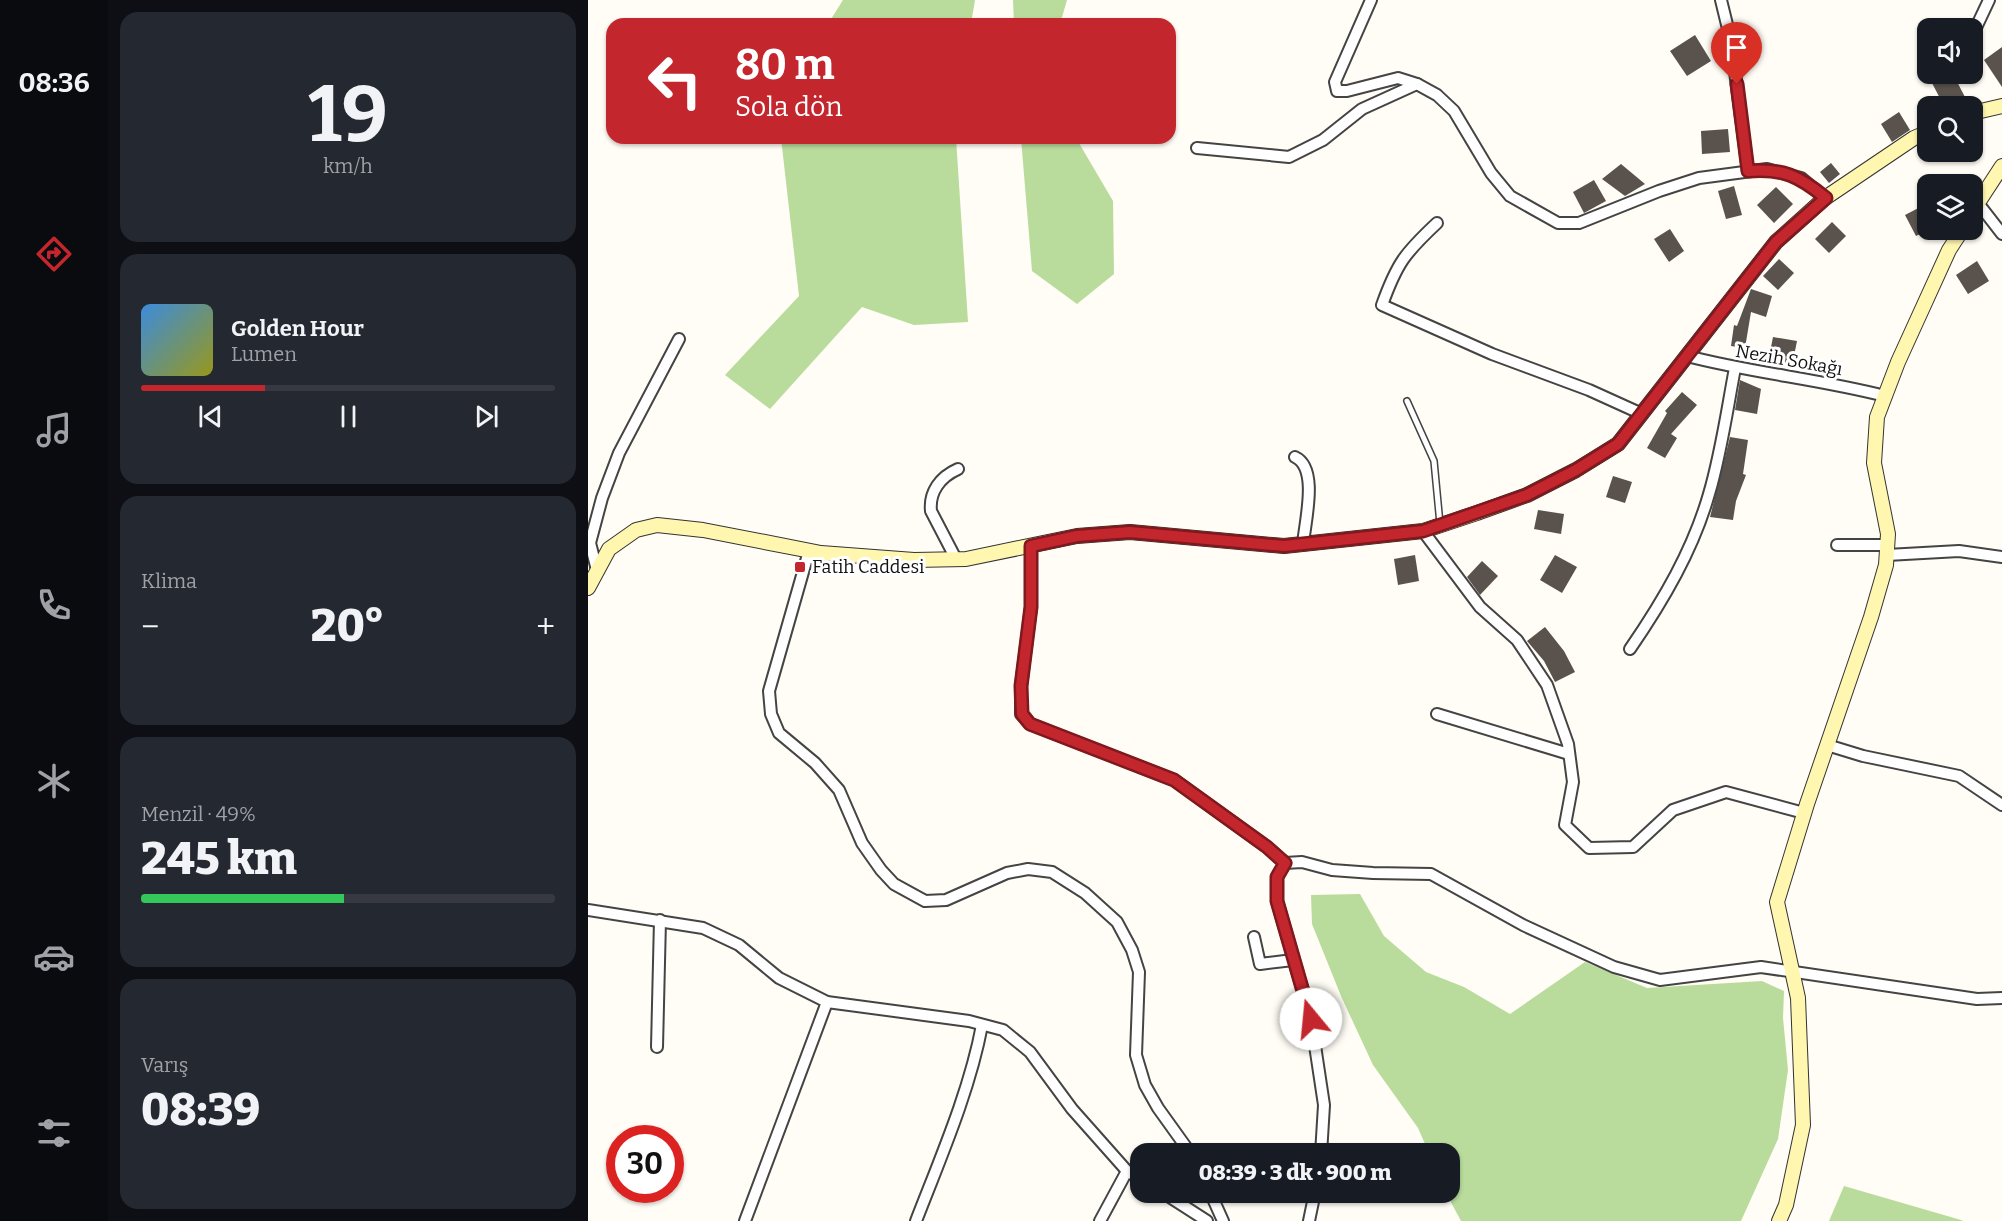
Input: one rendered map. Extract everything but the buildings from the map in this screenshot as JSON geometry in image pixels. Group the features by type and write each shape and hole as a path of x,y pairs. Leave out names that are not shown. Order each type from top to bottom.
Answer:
{"street":[{"path":"1371,0 1335,82 1336,91 1347,92 1398,78 1417,84 1437,95 1454,111 1491,173 1510,196 1558,223 1579,223 1659,190 1699,178 1748,171 1767,170 1801,178 1826,198"},
{"path":"1720,0 1731,41 1748,171"},
{"path":"1980,18 1989,0"},
{"path":"1197,148 1289,157 1323,140 1362,109 1417,84"},
{"path":"1983,111 2001,107"},
{"path":"588,588 609,549 636,531 657,525 703,530 809,551 914,560 956,559 1077,536 1130,532 1284,546 1423,531 1527,495 1576,470 1618,444 1776,242 1826,198 1917,137"},
{"path":"1983,195 2002,166"},
{"path":"1983,215 2002,234"},
{"path":"1437,223 1407,251 1394,274 1382,304 1492,354 1589,390 1642,414"},
{"path":"1779,1221 1786,1205 1803,1125 1798,998 1777,902 1886,565 1888,534 1874,463 1876,417 1944,260 1956,240"},
{"path":"597,570 590,543 602,498 619,453 679,339"},
{"name":"Nezih Sokağı","path":"1687,356 1735,368 1831,382 1885,396"},
{"path":"1630,649 1662,603 1702,517 1710,491 1735,368"},
{"path":"1295,457 1302,460 1307,467 1309,478 1303,544"},
{"path":"956,559 931,511 930,504 933,489 949,473 957,469"},
{"path":"1423,531 1480,607 1517,640 1547,685 1568,744 1573,782 1565,825 1588,848 1633,847 1673,810 1726,792 1804,813"},
{"path":"1837,545 1887,550 1959,550 2002,557"},
{"path":"1031,546 1031,607 1021,686 1022,714 1030,724 1174,780 1267,847 1285,863 1302,862 1332,870 1431,874 1523,925 1614,967 1660,980 1761,967 1842,981 1977,999 2002,998"},
{"path":"809,551 770,691 771,714 779,733 815,763 840,790 862,843 894,884 925,901 946,900 1007,873 1028,869 1052,872 1085,892 1117,922 1132,950 1139,972 1136,1055 1145,1085 1183,1143"},
{"path":"1437,714 1569,754"},
{"path":"1827,745 1863,756 1959,776 2002,805"},
{"path":"1285,863 1277,877 1277,901 1311,1019 1322,1094 1321,1143"},
{"path":"588,910 703,928 739,945 778,978 827,1002 1003,1030 1030,1052 1072,1109 1130,1173"},
{"path":"657,1047 660,920"},
{"path":"1254,937 1260,964 1293,960"},
{"path":"745,1221 827,1002"},
{"path":"916,1221 942,1156 982,1025"},
{"path":"1100,1221 1127,1171"},
{"path":"1179,1203 1207,1221"},
{"path":"1215,1203 1223,1221"},
{"path":"1309,1221 1313,1203"}],"lane":[{"path":"1407,401 1434,460 1440,525"}],"green space":[{"path":"843,0 975,0 972,18 832,18"},
{"path":"1013,0 1067,0 1062,18 1014,18"},
{"path":"782,144 956,144 968,322 914,325 862,307 770,409 725,375 799,296"},
{"path":"1021,144 1080,144 1113,201 1114,274 1077,304 1032,271"},
{"path":"1360,894 1384,936 1426,972 1464,987 1510,1014 1585,962 1647,988 1762,981 1784,991 1783,1018 1788,1070 1778,1139 1741,1221 1461,1221 1451,1203 1460,1203 1460,1143 1425,1143 1418,1128 1373,1065 1341,996 1312,924 1311,895"},
{"path":"1844,1186 1961,1220 1963,1221 1829,1221"}],"place":[{"name":"Fatih Caddesi","path":"800,567"}],"route":[{"path":"1311,1019 1277,901 1277,877 1285,863 1267,847 1174,780 1030,724 1022,714 1021,686 1031,607 1031,546 1077,536 1130,532 1227,539 1284,546 1423,531 1527,495 1576,470 1618,444 1776,242 1826,198 1801,178 1767,170 1748,171 1737,84"}]}
